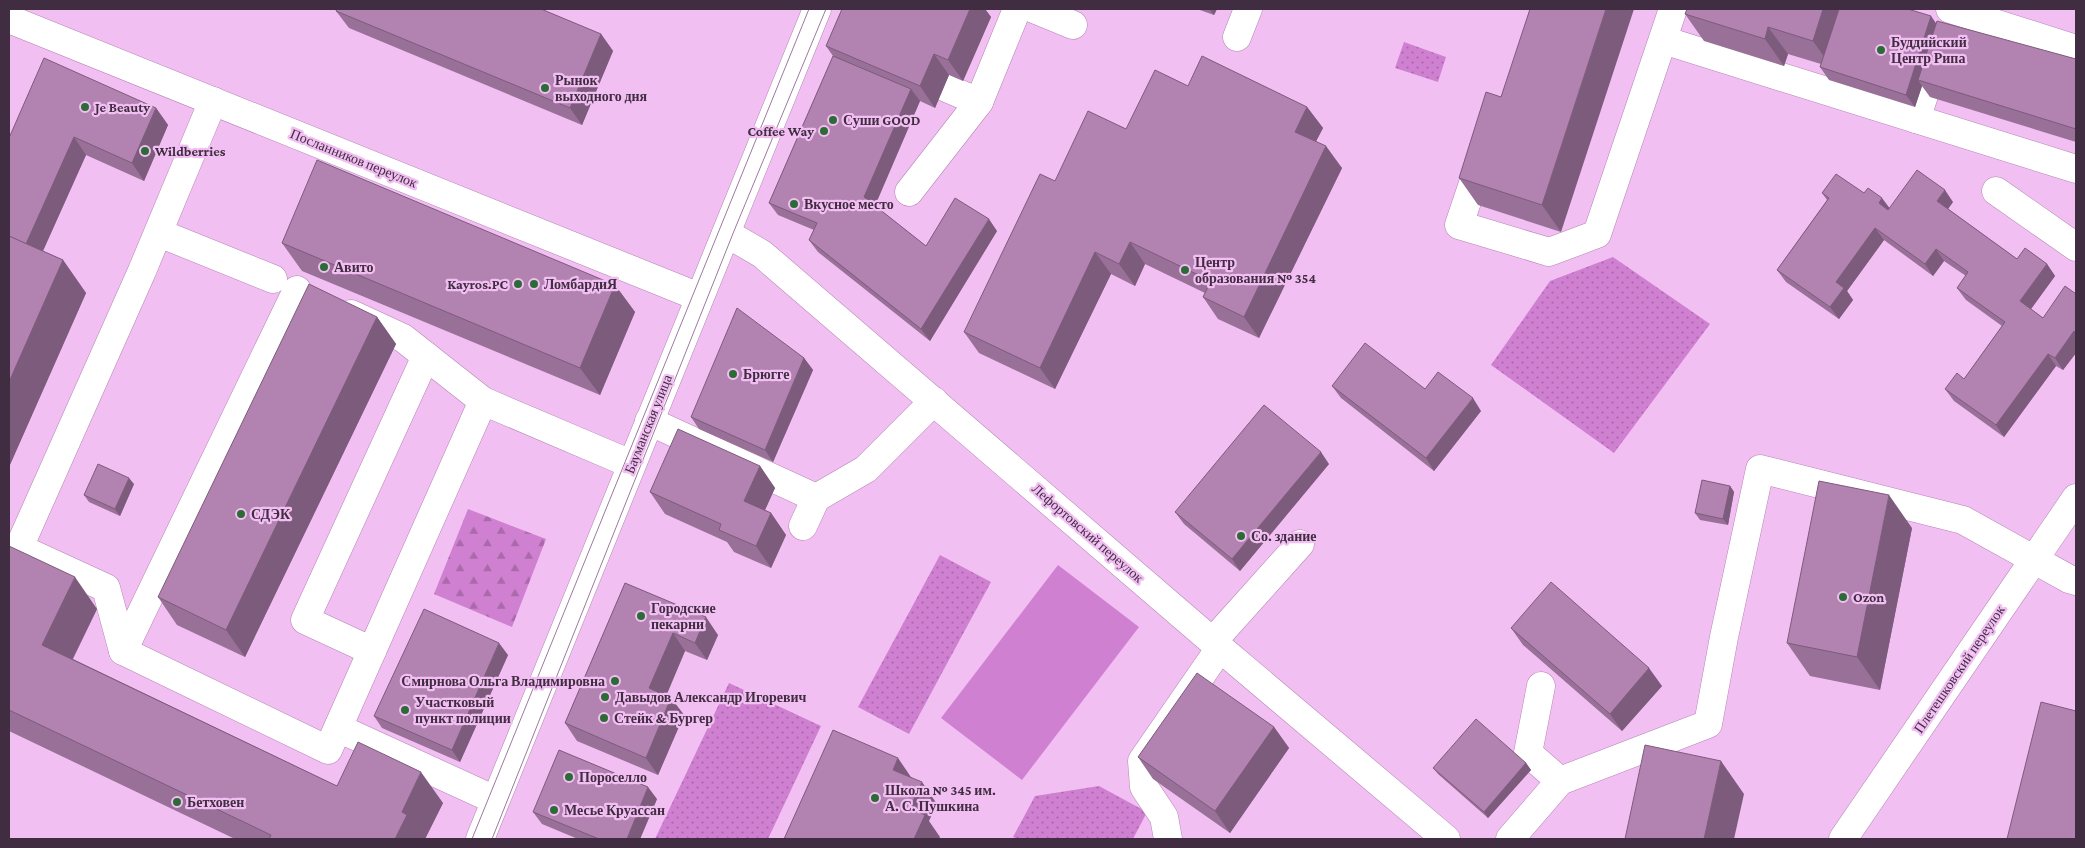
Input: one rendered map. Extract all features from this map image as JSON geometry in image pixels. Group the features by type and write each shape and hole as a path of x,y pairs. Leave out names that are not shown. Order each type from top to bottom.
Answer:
{"street":[{"path":"909,192 979,102 1017,9"},
{"path":"1034,9 1073,25"},
{"path":"1237,37 1248,9"},
{"path":"1490,132 1459,226 1549,252 1597,234 1673,9"},
{"path":"1916,119 1952,9 2076,49"},
{"name":"Посланников переулок","path":"9,18 700,297"},
{"name":"Бауманская улица","path":"480,839 726,233 819,26"},
{"path":"1663,40 2076,169"},
{"path":"944,87 979,102"},
{"path":"122,651 106,588 14,559 159,232 213,101"},
{"path":"1996,191 2076,247"},
{"path":"159,232 287,285 403,338 483,401 631,464"},
{"name":"Лефортовский переулок","path":"726,233 762,254 1446,839"},
{"path":"122,651 287,285"},
{"path":"372,651 306,620 426,356"},
{"path":"122,651 328,750 483,401"},
{"path":"802,526 816,498 866,469 934,401"},
{"path":"649,421 816,498"},
{"path":"1510,839 1560,780 1708,724 1724,637 1760,469 1963,520 2069,580 2076,581"},
{"name":"Плетешковский переулок","path":"1842,839 2076,498"},
{"path":"1168,839 1164,817 1144,788 1142,761 1217,644 1300,544"},
{"path":"1541,686 1528,753 1560,780"},
{"path":"338,728 495,800"}],"green space":[{"path":"1404,42 1446,57 1438,82 1395,68"},
{"path":"1613,257 1710,324 1614,453 1491,365 1550,281"},
{"path":"468,509 546,539 512,627 434,594"},
{"path":"940,555 991,582 909,734 858,707"},
{"path":"1058,565 1139,627 1022,780 941,718"},
{"path":"729,683 821,726 768,839 655,839"},
{"path":"1099,786 1147,812 1133,839 1018,839 1013,837 1035,796"}],"building":[{"name":"Рынок выходного дня","path":"337,9 541,9 601,34 570,108 336,11"},
{"path":"842,9 970,9 948,60 934,54 920,86 826,46"},
{"path":"1530,9 1606,9 1542,205 1459,178 1486,92 1501,97"},
{"path":"1687,9 1823,9 1813,41 1768,27 1765,39 1685,14"},
{"path":"1839,9 1908,9 1931,16 1906,95 1820,67"},
{"path":"1937,21 2076,59 2076,129 1918,80"},
{"path":"833,56 911,89 864,197 926,246 955,198 989,219 921,329 809,240 817,223 769,203"},
{"path":"1202,56 1307,107 1295,132 1326,146 1244,317 1203,297 1211,281 1130,242 1119,264 1095,252 1040,368 964,332 1040,174 1055,181 1088,111 1126,129 1155,70 1188,86"},
{"path":"44,58 156,108 132,163 74,137 26,244 9,236 9,138"},
{"path":"317,160 615,285 580,368 282,243"},
{"path":"1917,170 1945,190 1937,201 2017,259 2025,248 2047,264 2020,301 2043,318 2065,286 2076,294 2076,333 2074,331 2055,358 2048,354 1996,425 1945,389 1957,373 1964,379 2005,322 1957,288 1968,272 1936,249 1925,264 1875,228 1836,282 1844,288 1830,307 1777,270 1829,198 1822,193 1836,174 1864,193 1868,188 1882,198 1879,203 1888,210"},
{"path":"9,236 63,260 9,382"},
{"path":"309,284 377,317 226,630 158,597"},
{"path":"737,308 804,358 765,450 691,417"},
{"path":"1365,343 1425,389 1438,372 1473,398 1426,458 1332,386"},
{"path":"1264,405 1321,452 1232,559 1175,512"},
{"path":"678,429 760,466 744,501 771,513 756,546 719,530 721,524 650,492"},
{"path":"98,464 129,478 115,509 84,495"},
{"path":"1702,480 1730,486 1723,519 1695,513"},
{"path":"1819,481 1889,495 1857,657 1787,643"},
{"path":"9,546 75,577 42,645 337,786 358,742 421,772 402,812 407,815 395,839 269,839 271,835 9,710"},
{"path":"1551,582 1649,668 1610,714 1511,628"},
{"path":"625,583 706,617 695,643 673,633 649,688 671,698 646,758 565,723"},
{"path":"424,609 499,643 452,750 374,716"},
{"path":"1197,673 1274,727 1215,811 1138,757"},
{"path":"2041,702 2076,711 2076,839 2007,839"},
{"path":"1476,719 1526,763 1484,812 1433,768"},
{"name":"Школа № 345 им. А. С. Пушкина","path":"833,730 898,758 893,770 922,782 910,808 925,815 914,839 784,839"},
{"path":"1645,745 1721,761 1704,839 1625,839"},
{"path":"559,750 648,787 627,839 599,839 533,812"}],"tram line":[{"path":"472,839 809,9"},
{"path":"492,839 734,231 826,9"}],"place":[{"name":"Буддийский Центр Рипа","path":"1881,50"},
{"name":"Рынок выходного дня","path":"545,88"},
{"name":"Je Beauty","path":"85,107"},
{"name":"Суши GOOD","path":"833,120"},
{"name":"Coffee Way","path":"824,131"},
{"name":"Wildberries","path":"145,151"},
{"name":"Вкусное место","path":"794,204"},
{"name":"Авито","path":"324,267"},
{"name":"Центр образования № 354","path":"1185,270"},
{"name":"Kayros.PC","path":"518,284"},
{"name":"ЛомбардиЯ","path":"534,284"},
{"name":"Брюгге","path":"733,374"},
{"name":"СДЭК","path":"241,514"},
{"name":"Со. здание","path":"1241,536"},
{"name":"Ozon","path":"1843,597"},
{"name":"Городские пекарни","path":"641,616"},
{"name":"Смирнова Ольга Владимировна","path":"615,681"},
{"name":"Давыдов Александр Игоревич","path":"605,697"},
{"name":"Участковый пункт полиции","path":"405,710"},
{"name":"Стейк & Бургер","path":"604,718"},
{"name":"Пороселло","path":"569,777"},
{"name":"Школа № 345 им. А. С. Пушкина","path":"875,798"},
{"name":"Бетховен","path":"177,802"},
{"name":"Месье Круассан","path":"554,810"}]}
